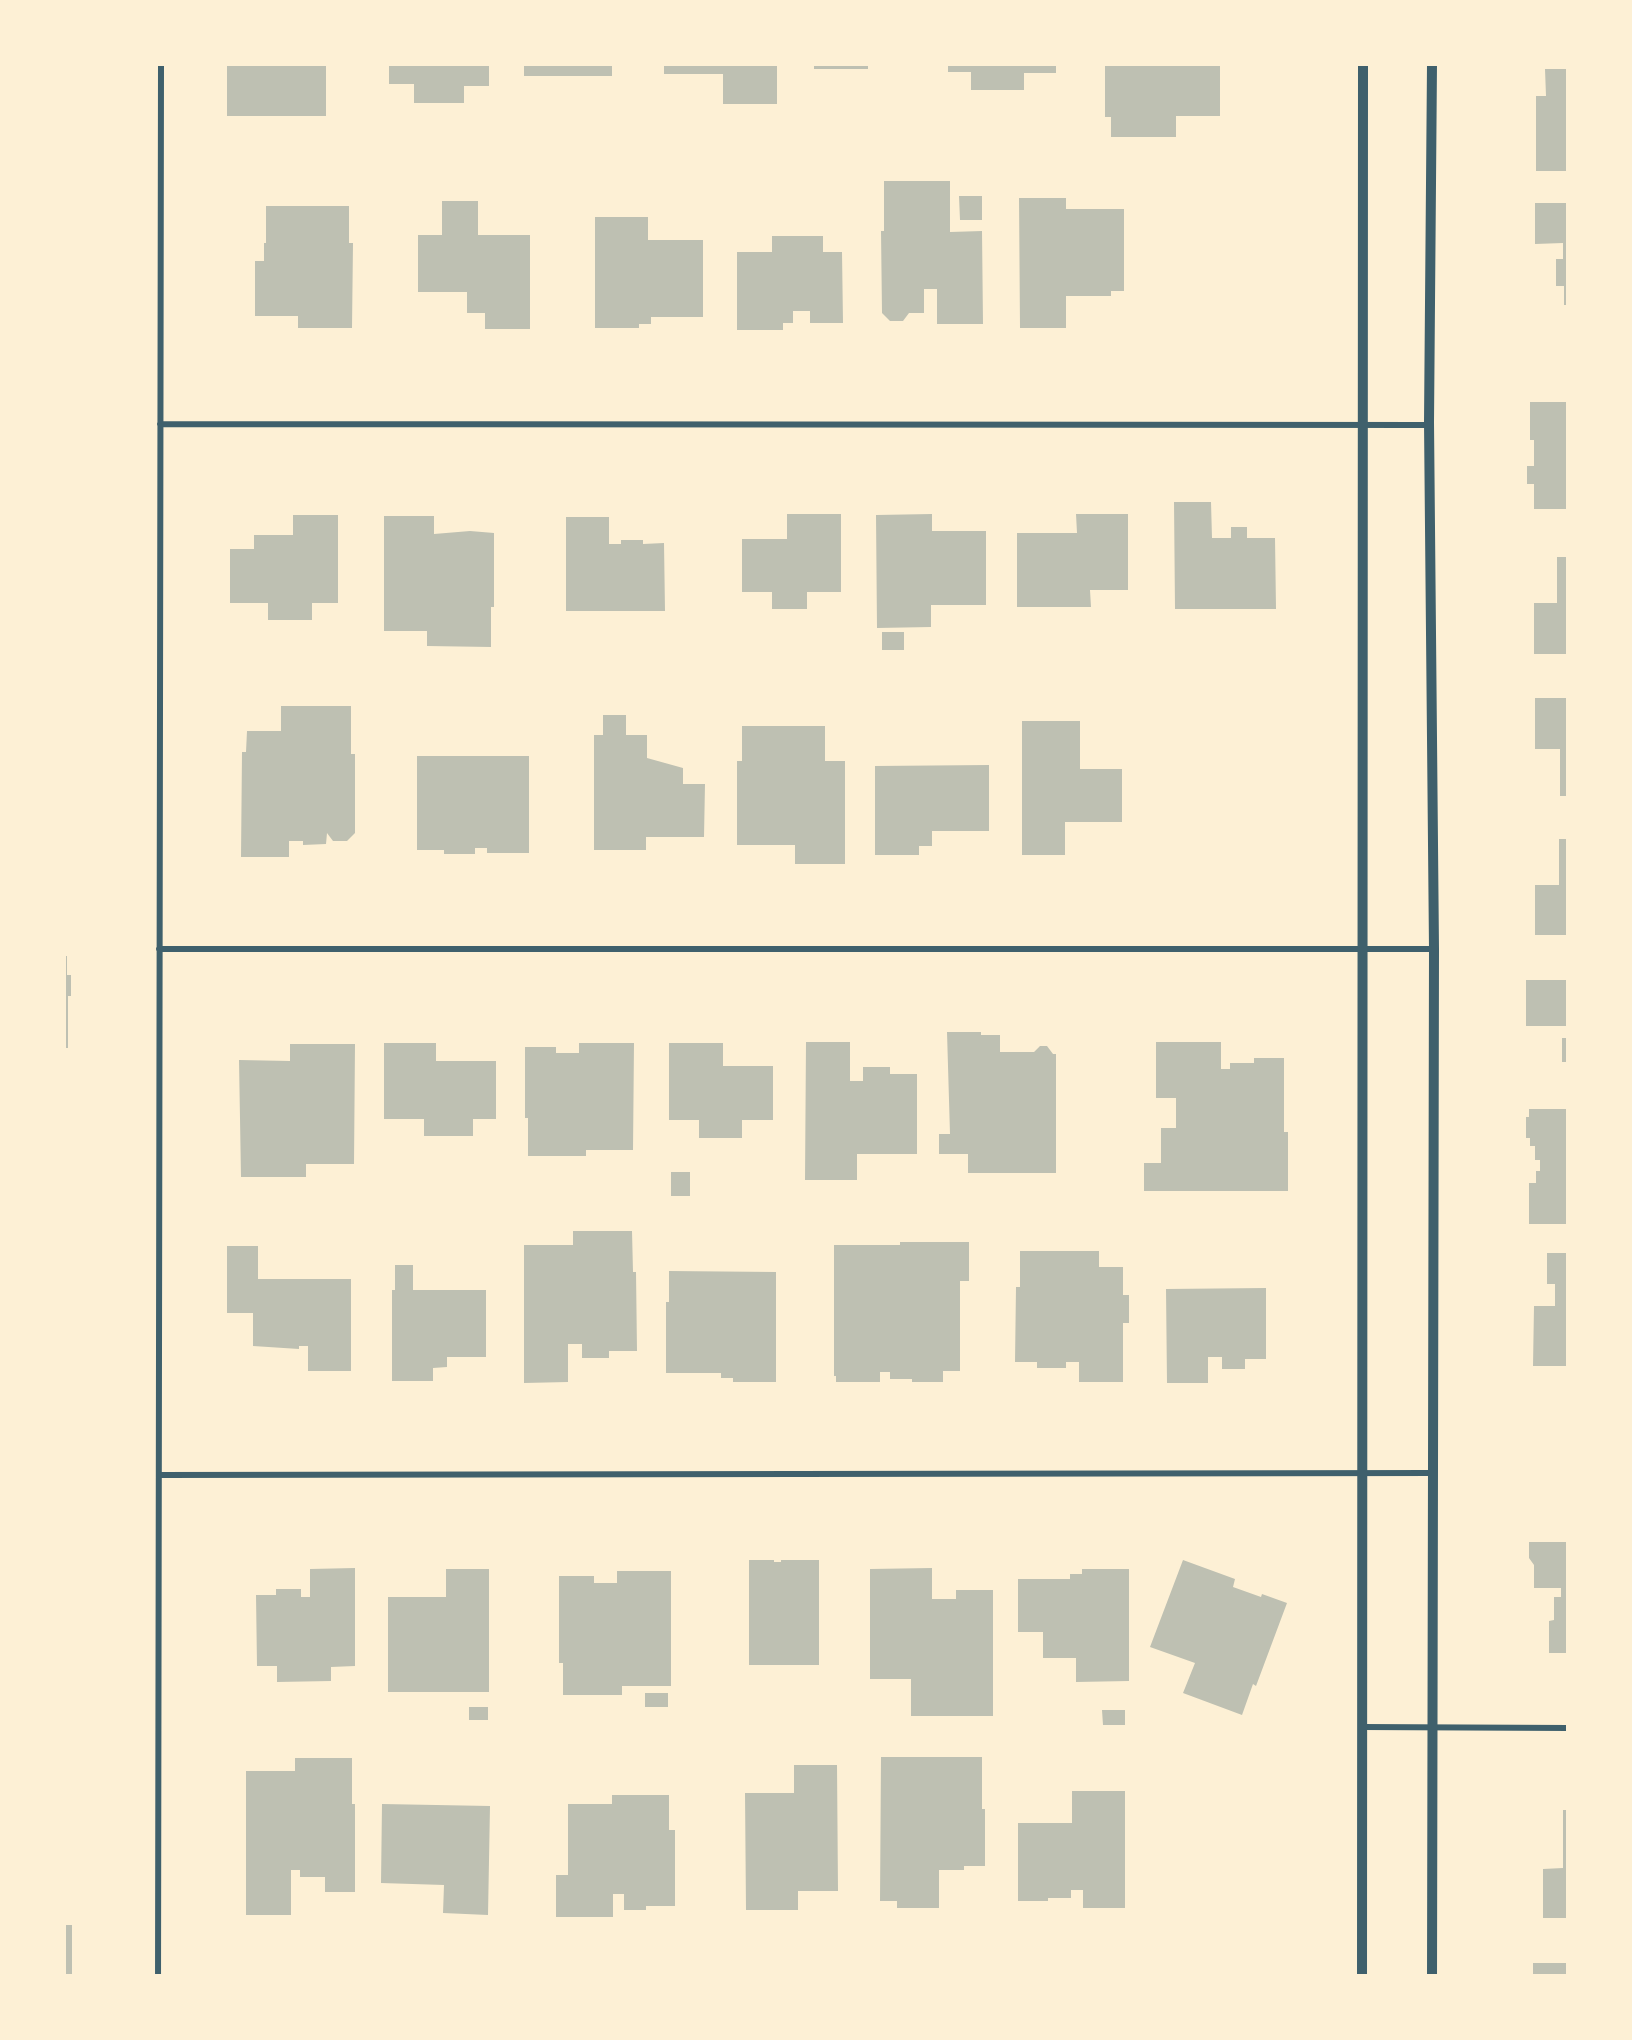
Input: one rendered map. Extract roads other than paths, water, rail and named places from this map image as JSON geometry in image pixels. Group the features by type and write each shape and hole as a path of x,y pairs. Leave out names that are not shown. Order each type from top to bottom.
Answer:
{"street":[{"path":"158,1976 161,64"},
{"path":"1362,1976 1363,64"},
{"path":"1432,64 1429,425 1434,949 1432,1976"},
{"path":"160,424 1429,425"},
{"path":"159,949 1434,949"},
{"path":"159,1475 1434,1473"},
{"path":"1362,1727 1568,1728"}]}
